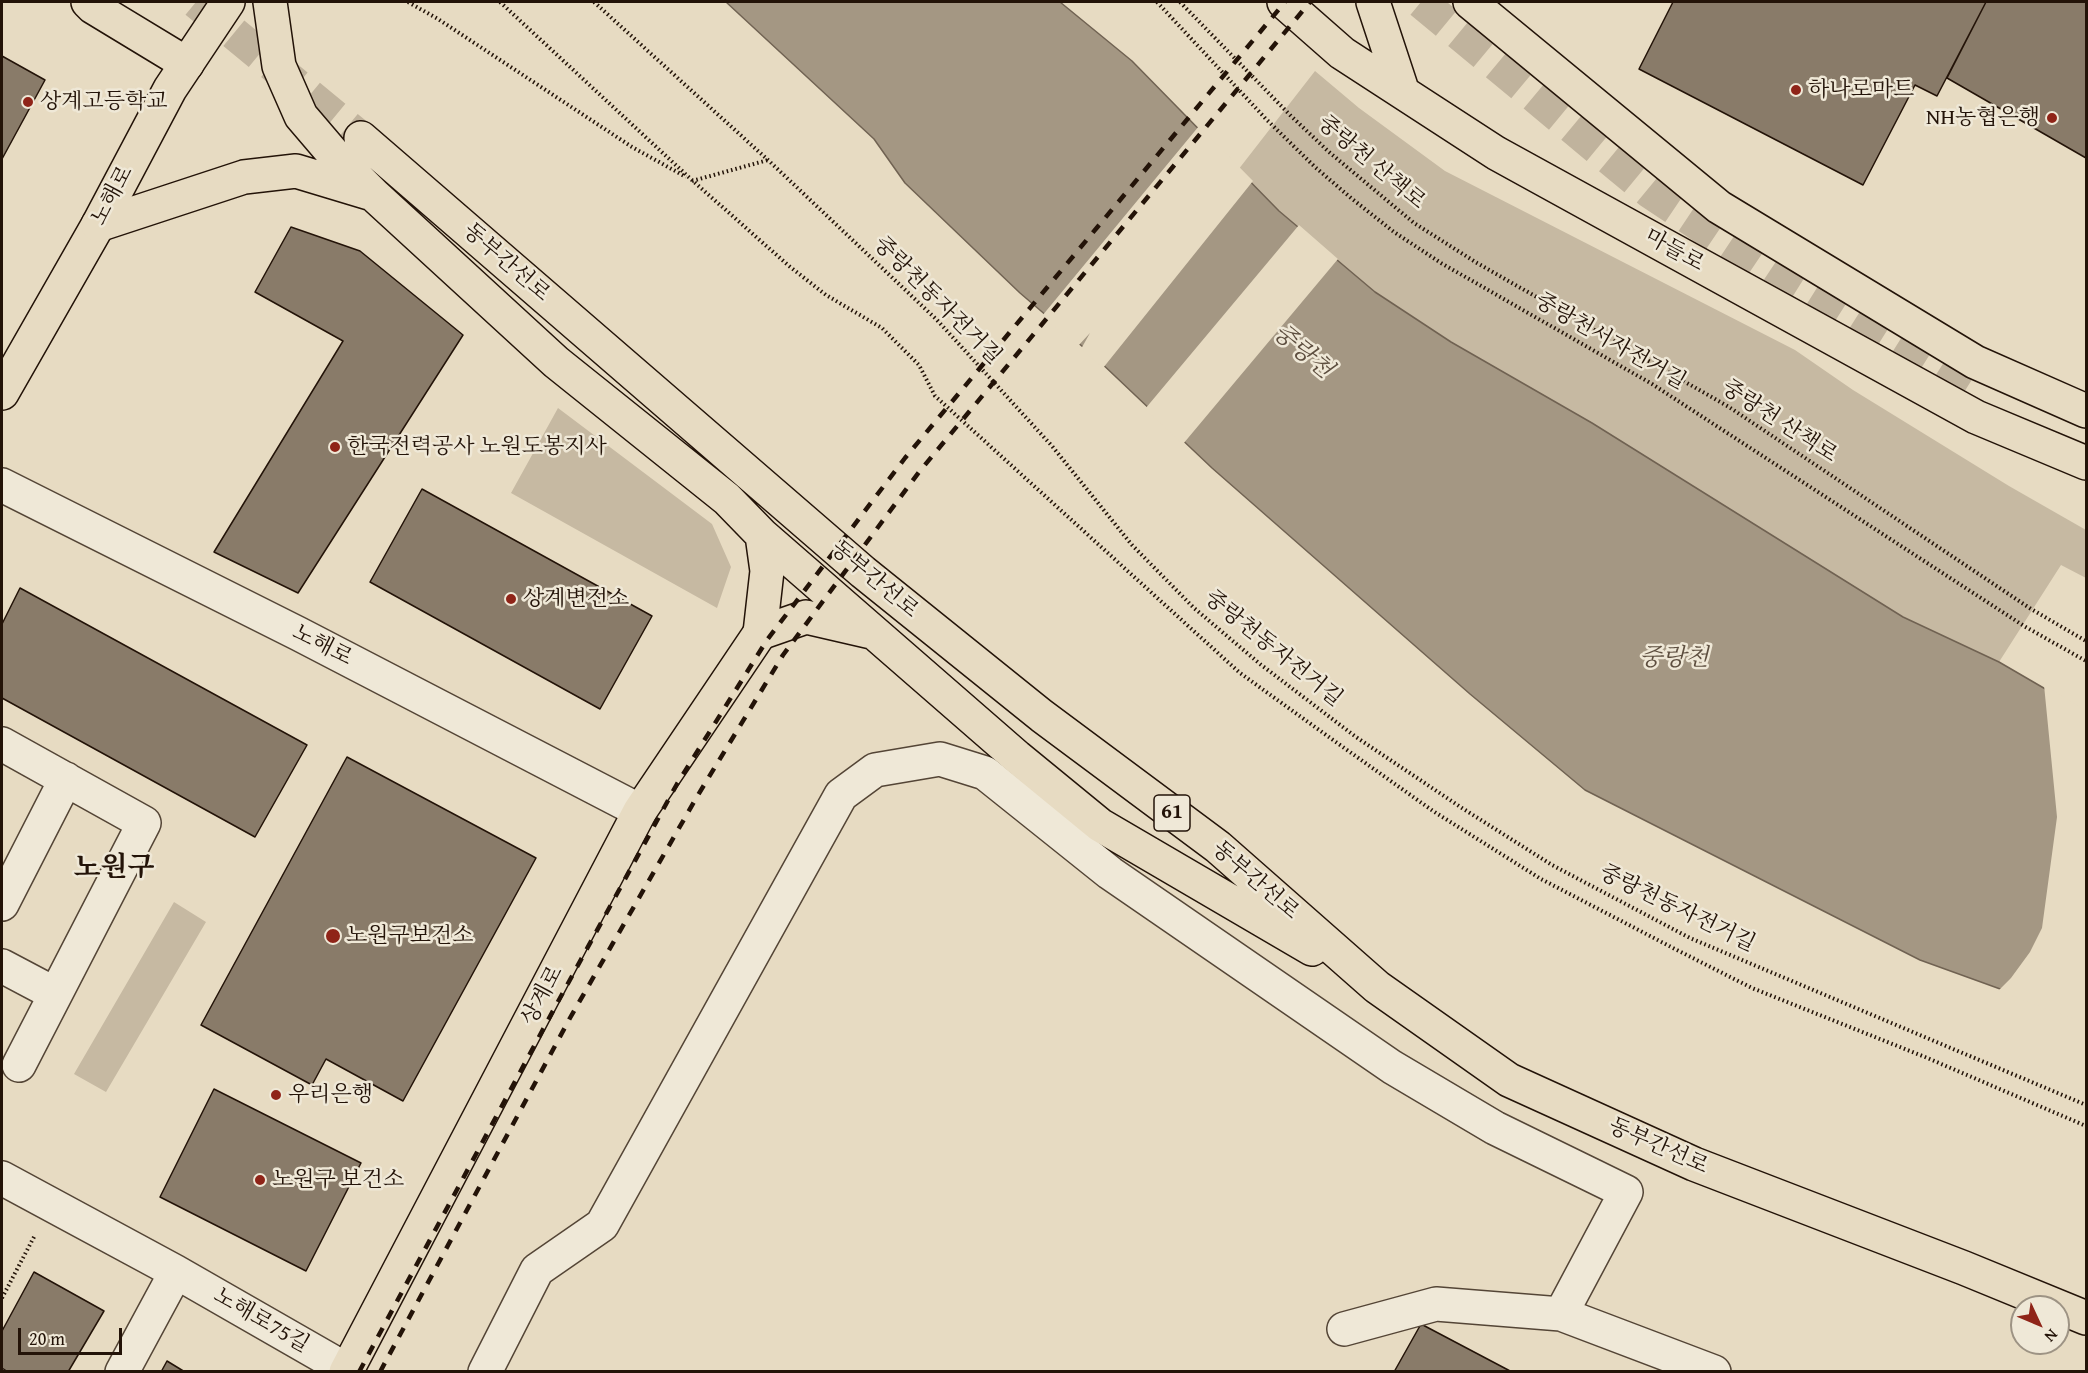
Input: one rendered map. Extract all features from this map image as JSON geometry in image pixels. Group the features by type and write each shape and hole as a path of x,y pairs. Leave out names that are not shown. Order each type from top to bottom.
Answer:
{"main road":[{"path":"88,2 187,64"},
{"name":"노해로","path":"2,393 98,225 165,99 228,2"},
{"path":"270,2 279,66 302,116 336,157 374,195 556,362 727,499 762,535 1017,757 1101,825 1377,987"},
{"name":"마들로","path":"1284,2 1342,53 1496,153 1976,417 2086,463"},
{"path":"1373,2 1402,90"},
{"path":"1470,2 1719,207 1975,362 2086,411"},
{"name":"동부간선로","path":"361,138 862,572 1042,716 1218,847 1377,987 1509,1080 1694,1164 1964,1268 2086,1318"},
{"path":"98,225 244,177 297,171 374,195"},
{"path":"762,535 767,571 760,633 806,617 876,633"},
{"name":"상계로","path":"346,1371 640,811 760,633"}],"street":[{"name":"노해로","path":"2,485 309,639 640,811"},
{"path":"2,744 144,823 19,1065"},
{"path":"485,1371 537,1270 602,1225 841,795 875,770 940,759 985,773 1110,873 1392,1067 1495,1128 1626,1192 1561,1314"},
{"path":"2,904 66,779"},
{"path":"2,966 55,994"},
{"name":"노해로75길","path":"2,1178 176,1272 346,1371"},
{"path":"122,1371 176,1272"},
{"path":"1344,1329 1436,1304 1561,1314 1714,1371"}],"path":[{"path":"408,2 415,3 632,147 693,182 768,160"},
{"path":"500,2 693,182 789,266 826,295 882,328 919,364 934,396 1240,673 1433,811 1541,879 1752,988 1925,1057 2086,1126"},
{"name":"중랑천동자전거길","path":"594,2 768,160 937,320 1052,446 1132,545 1194,608 1260,664 1356,736 1461,808 1552,865 1690,938 2086,1105"},
{"name":"중랑천서자전거길","path":"1157,2 1266,119 1315,167 1394,232 1441,263 1652,384 2024,626 2086,661"},
{"name":"중랑천 산책로","path":"1180,2 1321,145 1414,223 1477,263 1729,408 2031,609 2086,641"},
{"path":"2,1298 51,1206"}],"shaded area":[{"path":"1315,71 1359,108 1445,171 1795,350 1853,390 2009,486 2086,530 2086,578 2061,565 1999,662 1903,617 1592,423 1451,342 1375,292 1332,258 1279,211 1238,170"},
{"path":"558,408 712,524 731,567 717,608 511,493"},
{"path":"174,902 206,922 106,1092 74,1074"}],"water":[{"name":"중랑천","path":"726,2 1060,2 1132,61 1279,211 1375,292 1451,342 1592,423 1903,617 1999,662 2054,694 2086,1020 1920,960 1585,790 1470,694 1212,468 1097,359 1020,293 905,183 874,139"}],"pier":[{"path":"1199,126 1253,181 1103,368 1081,349 1090,333 1078,346 1042,316"},
{"path":"1299,225 1338,259 1183,444 1145,409"},
{"path":"2044,685 2086,711 2086,1023 1998,991 2011,978 2030,952 2042,928 2057,817"}],"building":[{"name":"하나로마트","path":"1673,2 1986,2 1937,96 1915,85 1863,185 1639,69"},
{"name":"NH농협은행","path":"1986,2 2086,2 2086,158 1947,78"},
{"path":"2,56 45,80 2,159"},
{"name":"한국전력공사 노원도봉지사","path":"291,227 360,251 463,335 298,593 214,552 343,341 255,292"},
{"name":"상계변전소","path":"422,489 652,616 600,709 370,582"},
{"path":"20,588 307,745 255,837 2,698 2,624"},
{"path":"347,757 536,858 403,1101 326,1059 312,1085 201,1025"},
{"name":"노원구 보건소","path":"214,1089 361,1163 306,1271 160,1197"},
{"path":"34,1272 104,1311 68,1372 8,1372 2,1368 2,1331"},
{"path":"1421,1324 1512,1372 1394,1372"},
{"path":"167,1361 185,1372 161,1372"}],"tunnel":[{"path":"196,2 361,138"},
{"path":"1421,2 1650,192 1774,275 1963,394"}],"railway":[{"path":"359,1372 677,784 767,640 905,458 1285,2"},
{"path":"380,1372 570,1018 698,795 783,655 919,472 1310,2"}],"place":[{"name":"하나로마트","path":"1796,90"},
{"name":"상계고등학교","path":"28,102"},
{"name":"NH농협은행","path":"2052,118"},
{"name":"한국전력공사 노원도봉지사","path":"335,447"},
{"name":"상계변전소","path":"511,599"},
{"name":"노원구보건소","path":"333,936"},
{"name":"우리은행","path":"276,1095"},
{"name":"노원구 보건소","path":"260,1180"}],"district":[{"name":"노원구","path":"114,869"}]}
